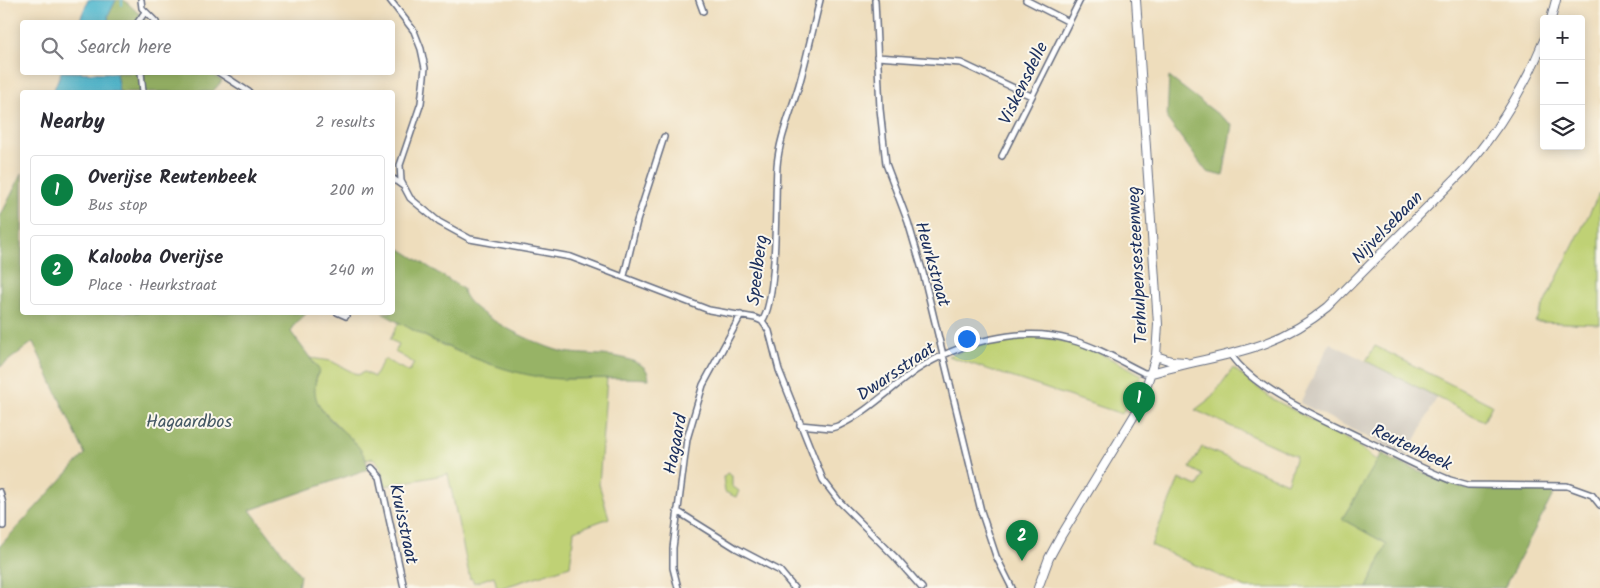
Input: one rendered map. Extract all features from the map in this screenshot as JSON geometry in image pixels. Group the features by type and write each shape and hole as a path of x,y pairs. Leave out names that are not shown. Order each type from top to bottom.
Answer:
{"main road":[{"name":"Terhulpensesteenweg","path":"1038,588 1053,551 1130,425 1145,394 1156,356 1158,324 1136,0"},
{"path":"1552,15 1556,0"},
{"name":"Nijvelsebaan","path":"1152,373 1192,362 1231,356 1264,346 1306,324 1328,307 1466,168 1486,144 1521,90 1540,49"},
{"name":"Nijvelsebaan","path":"1156,356 1171,361 1192,362"}],"street":[{"path":"142,0 141,6 154,20"},
{"path":"390,0 414,31 421,49 425,68 421,103 400,165 403,186 410,198 449,229 470,240 571,257 710,310 762,322"},
{"path":"699,0 703,11"},
{"name":"Speelberg","path":"820,0 799,85 782,139 777,165 776,231 768,309 762,322 769,331 778,370 817,468 830,491 895,557 922,588"},
{"name":"Heurkstraat","path":"875,0 877,57 886,164 908,222 981,511 996,556 1012,588"},
{"path":"1026,0 1069,22"},
{"name":"Viskensdelle","path":"1002,156 1080,0"},
{"path":"139,20 145,12"},
{"path":"877,57 961,62 1031,96"},
{"path":"141,75 143,90"},
{"path":"223,75 246,90"},
{"path":"624,276 637,221 664,137"},
{"path":"395,180 403,186"},
{"name":"Hagaard","path":"678,588 672,558 687,439 700,393 741,316"},
{"name":"Dwarsstraat","path":"800,425 831,428 844,423 915,371 943,355 977,343 1004,338 1051,336 1089,346 1144,373 1152,373"},
{"name":"Reutenbeek","path":"1231,356 1244,370 1277,394 1342,428 1450,480 1468,485 1567,486 1592,495 1600,505"},
{"name":"Kruisstraat","path":"372,468 380,478 404,588"},
{"path":"0,492 3,504 3,526"},
{"path":"677,511 736,548 780,571 794,588"}],"shaded area":[{"path":"1330,343 1437,397 1407,457 1300,403"}],"green space":[{"path":"116,0 124,0 146,20 109,20 108,16"},
{"path":"116,75 213,75 222,81 214,90 119,90"},
{"path":"1169,77 1232,125 1223,176 1207,172 1167,119"},
{"name":"Hagaardbos","path":"20,177 20,315 305,315 295,324 291,332 319,370 315,387 317,401 324,413 355,443 364,455 368,469 250,510 300,575 298,588 0,588 0,546 85,454 33,342 0,367 0,217"},
{"path":"1600,192 1600,324 1535,322"},
{"path":"395,245 463,289 466,298 475,307 488,317 520,335 560,351 620,357 630,360 643,367 649,379 561,379 515,372 468,356 385,315 395,315"},
{"path":"399,322 455,350 516,371 563,379 607,378 599,484 609,518 574,531 570,566 501,588 497,588 494,576 474,583 472,578 470,579 448,474 385,486 380,465 373,458 367,460 354,442 323,411 316,401 313,390 319,370 310,358 331,361 358,375 364,372 374,377 384,359 409,372 414,363 395,352 399,344 390,340"},
{"path":"1032,337 1076,344 1116,361 1142,375 1122,414 948,356 981,344"},
{"path":"1375,346 1492,405 1484,421 1366,361"},
{"path":"1233,368 1271,398 1356,444 1378,462 1342,519 1387,544 1367,588 1246,588 1151,545 1179,479 1198,486 1203,475 1190,468 1202,447 1287,483 1296,456 1195,410 1212,397"},
{"path":"1382,453 1394,461 1466,489 1555,491 1504,588 1367,588 1387,544 1342,519"},
{"path":"727,473 732,476 732,486 739,491 736,497 725,492 723,477"}],"water":[{"path":"88,0 116,0 108,16 109,20 80,20"},
{"path":"60,75 116,75 119,90 54,90"}],"waterway":[{"path":"122,0 122,5"}],"place":[{"name":"Overijse Reutenbeek","path":"1139,423"},
{"name":"Kalooba Overijse","path":"1022,561"}]}
